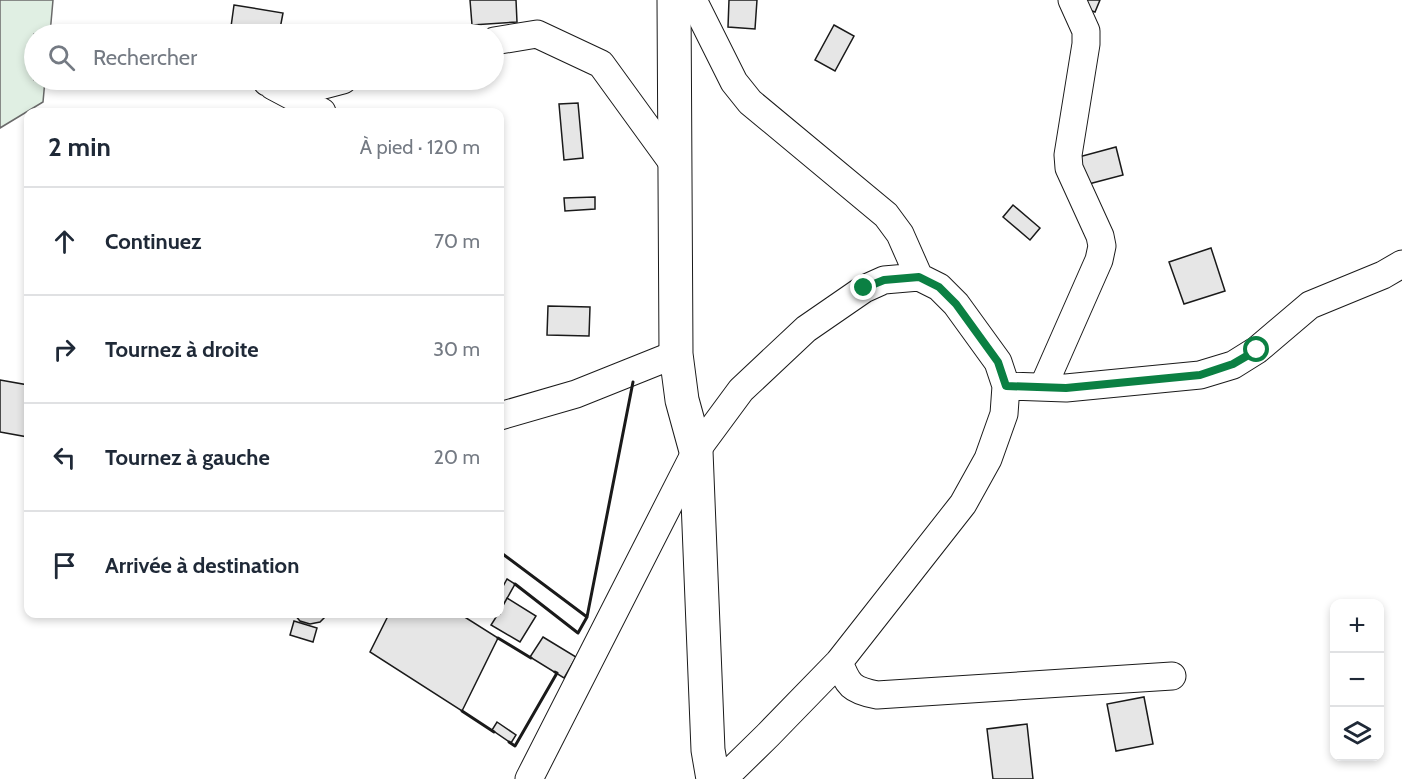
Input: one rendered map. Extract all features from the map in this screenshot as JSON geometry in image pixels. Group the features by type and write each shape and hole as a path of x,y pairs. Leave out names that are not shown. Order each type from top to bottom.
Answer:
{"main road":[{"path":"674,0 676,354 682,400 696,451 700,770"},
{"path":"682,400 675,492 700,770"}],"street":[{"path":"693,0 734,81 750,102 886,215 900,234 919,277"},
{"path":"1043,387 1099,260 1102,246 1100,236 1069,168 1068,155 1086,44 1086,31 1072,0"},
{"path":"504,39 537,34 601,64 675,166"},
{"path":"282,90 315,108"},
{"path":"1006,386 1066,388 1200,375 1233,364 1257,350 1310,305 1383,275 1402,264"},
{"path":"529,779 696,451 741,390 806,329 864,288 884,280 919,277 939,287 956,304 998,362 1006,386 1004,414 988,459 963,504 838,662 723,779"},
{"path":"504,415 576,394 676,354"},
{"path":"838,662 847,682 861,692 877,695 1172,676"}],"green space":[{"path":"0,0 53,0 51,24 24,24 24,90 44,90 43,102 33,108 24,108 24,113 0,128"}],"building":[{"path":"470,0 516,0 517,22 472,24"},
{"path":"729,0 757,0 755,29 728,27"},
{"path":"1078,0 1100,0 1095,12 1077,6"},
{"path":"234,5 283,13 281,24 231,24"},
{"path":"834,25 854,36 835,71 815,60"},
{"path":"578,103 583,158 564,160 559,104"},
{"path":"1116,147 1123,175 1081,186 1075,158"},
{"path":"595,197 595,209 565,211 564,198"},
{"path":"1013,205 1040,228 1030,240 1003,217"},
{"path":"1211,248 1225,291 1184,304 1169,262"},
{"path":"548,306 590,307 589,336 547,335"},
{"path":"0,380 24,384 24,436 0,432"},
{"path":"507,579 515,584 504,604 504,585"},
{"path":"507,598 536,616 520,642 491,625 495,618 504,618 504,604"},
{"path":"297,618 324,618 320,622 310,624"},
{"path":"387,618 466,618 498,638 462,711 370,652"},
{"path":"294,621 317,628 313,642 290,635"},
{"path":"543,637 576,657 564,678 530,657"},
{"path":"1144,697 1153,744 1116,751 1107,704"},
{"path":"497,722 516,735 511,743 492,730"},
{"path":"1027,724 1033,779 993,779 987,729"}],"wall":[{"path":"587,617 633,382"},
{"path":"504,555 587,617 578,633 515,584"},
{"path":"498,638 531,658"},
{"path":"509,742 515,746 557,673 555,672"},
{"path":"462,711 494,732"}],"route":[{"path":"864,288 884,280 919,277 939,287 956,304 998,362 1006,386 1066,388 1200,375 1233,364 1257,350"}]}
